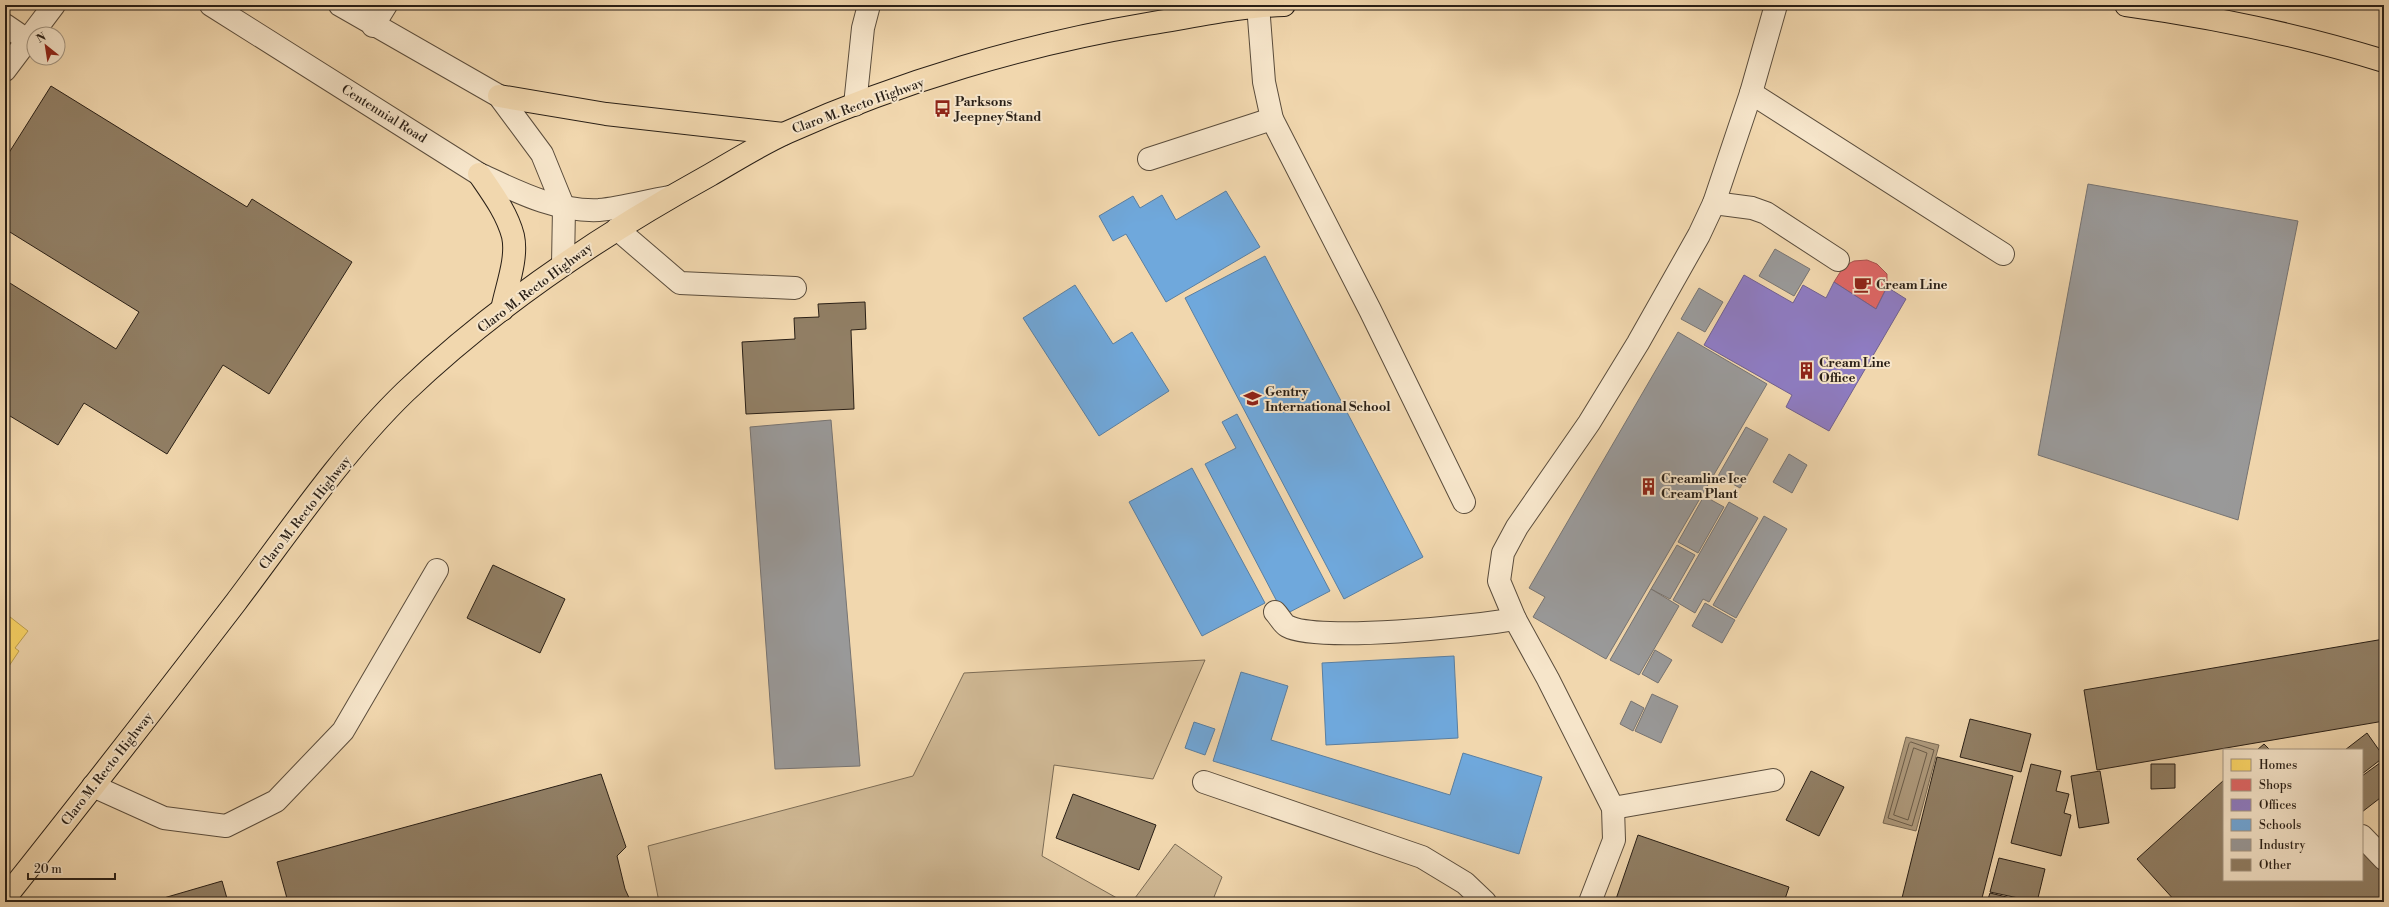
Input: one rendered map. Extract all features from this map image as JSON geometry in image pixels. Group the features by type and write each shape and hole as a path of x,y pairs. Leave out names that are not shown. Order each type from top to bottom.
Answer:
{"main road":[{"name":"Claro M. Recto Highway","path":"5,898 318,494 375,424 404,393 502,310 563,264 617,228 669,197 783,134 855,104 970,66 1034,47 1120,29 1258,5 1284,5"},
{"path":"2126,5 2221,20 2348,50 2384,61"},
{"path":"499,96 606,114 783,134"},
{"path":"479,174 505,214 513,238 512,260 502,310"}],"street":[{"path":"38,26 54,5"},
{"name":"Centennial Road","path":"211,5 479,174 521,193 564,208 599,210 669,197"},
{"path":"340,5 373,26 499,96 542,154 564,208 563,264"},
{"path":"373,26 386,5"},
{"path":"855,104 863,28 869,5"},
{"path":"1258,5 1264,82 1272,119 1370,310 1464,502"},
{"path":"1590,902 1614,840 1613,808 1548,679 1515,619 1499,581 1504,553 1517,527 1589,423 1638,343 1714,203 1751,94 1776,5"},
{"path":"5,25 26,39"},
{"path":"5,70 26,41"},
{"path":"1751,94 2004,254"},
{"path":"1149,159 1272,119"},
{"path":"1714,203 1752,208 1766,214 1838,260"},
{"path":"617,228 680,283 795,288"},
{"path":"93,786 164,818 226,826 276,801 343,730 437,570"},
{"path":"1276,612 1286,626 1307,632 1352,633 1481,625 1515,619"},
{"path":"1613,808 1773,780"},
{"path":"1204,782 1422,857 1465,883 1484,902"},
{"path":"2363,837 2384,858"}],"shaded area":[{"path":"1205,660 1153,779 1054,765 1042,856 1124,902 659,902 648,846 913,776 964,673"},
{"path":"1175,844 1222,877 1212,902 1132,902"}],"water":[{"path":"1906,737 1939,745 1916,831 1883,823"}],"building: Homes":[{"path":"5,613 28,631 15,648 19,651 5,672"}],"building: Shops":[{"name":"Cream Line","path":"1867,260 1877,264 1887,274 1887,287 1876,309 1834,282 1844,266 1854,261"}],"building: Offices":[{"name":"Cream Line Office","path":"1744,275 1793,303 1803,285 1826,298 1834,282 1876,309 1887,287 1906,299 1829,431 1786,407 1792,395 1704,345"}],"building: Schools":[{"path":"1226,191 1260,247 1166,302 1126,234 1113,241 1099,216 1133,196 1140,208 1162,195 1176,220"},
{"path":"1265,256 1423,557 1344,599 1185,298"},
{"path":"1075,285 1113,344 1132,332 1169,391 1099,436 1023,318"},
{"path":"1237,414 1330,591 1284,615 1205,464 1236,448 1222,422"},
{"path":"1192,468 1265,603 1202,636 1129,502"},
{"path":"1454,656 1458,738 1326,745 1322,663"},
{"path":"1241,672 1288,686 1271,740 1450,795 1463,753 1542,777 1519,854 1213,761"},
{"path":"1194,722 1215,729 1205,755 1185,748"}],"building: Industry":[{"path":"2088,184 2298,221 2238,520 2038,455"},
{"path":"1775,249 1810,269 1794,296 1759,276"},
{"path":"1699,288 1723,302 1705,332 1681,319"},
{"name":"Creamline Ice Cream Plant","path":"1678,332 1767,384 1606,659 1533,617 1545,597 1529,588"},
{"path":"831,420 860,766 775,769 750,427"},
{"path":"1746,427 1768,439 1740,488 1718,476"},
{"path":"1789,454 1807,465 1792,493 1773,482"},
{"path":"1704,496 1724,507 1698,553 1678,542"},
{"path":"1729,502 1758,518 1709,602 1703,599 1695,613 1673,600"},
{"path":"1764,516 1787,529 1736,618 1713,605"},
{"path":"1677,545 1695,555 1670,599 1651,589"},
{"path":"1651,589 1679,606 1639,675 1610,660"},
{"path":"1705,603 1735,620 1722,643 1692,626"},
{"path":"1655,650 1672,660 1658,683 1642,674"},
{"path":"1652,694 1678,706 1661,743 1635,731"},
{"path":"1631,701 1644,708 1633,731 1620,724"}],"building: Other":[{"path":"51,86 247,207 252,199 352,262 269,394 223,365 167,454 84,403 58,445 5,413 5,280 116,349 139,312 5,229 5,159"},
{"path":"865,302 866,329 851,330 854,409 746,414 742,342 795,339 794,318 819,317 818,304"},
{"path":"493,565 565,599 540,653 467,618"},
{"path":"2384,639 2384,721 2097,770 2084,690"},
{"path":"1970,719 2031,734 2021,772 1960,757"},
{"path":"2367,733 2384,757 2363,773 2363,749 2346,749"},
{"path":"2264,744 2269,749 2258,749"},
{"path":"1937,757 2013,776 1981,902 1901,902"},
{"path":"2384,760 2384,795 2363,811 2363,775"},
{"path":"2031,764 2061,771 2056,791 2069,794 2064,813 2071,815 2061,856 2011,843"},
{"path":"2151,764 2175,764 2175,788 2151,789"},
{"path":"1811,771 1844,787 1819,836 1786,820"},
{"path":"2100,771 2109,823 2079,828 2071,776"},
{"path":"601,774 626,847 617,856 625,889 631,902 288,902 277,862"},
{"path":"2223,781 2223,881 2363,881 2363,852 2384,875 2384,902 2176,902 2137,859"},
{"path":"1073,794 1156,825 1139,870 1056,838"},
{"path":"1638,835 1789,887 1784,902 1615,902"},
{"path":"1999,858 2045,869 2037,902 1990,892"},
{"path":"222,881 228,902 150,902"},
{"path":"1990,893 2027,902 1987,902"}],"place":[{"name":"Parksons Jeepney Stand","path":"942,109"},
{"name":"Cream Line","path":"1863,285"},
{"name":"Cream Line Office","path":"1806,370"},
{"name":"Gentry International School","path":"1252,399"},
{"name":"Creamline Ice Cream Plant","path":"1648,486"}]}
